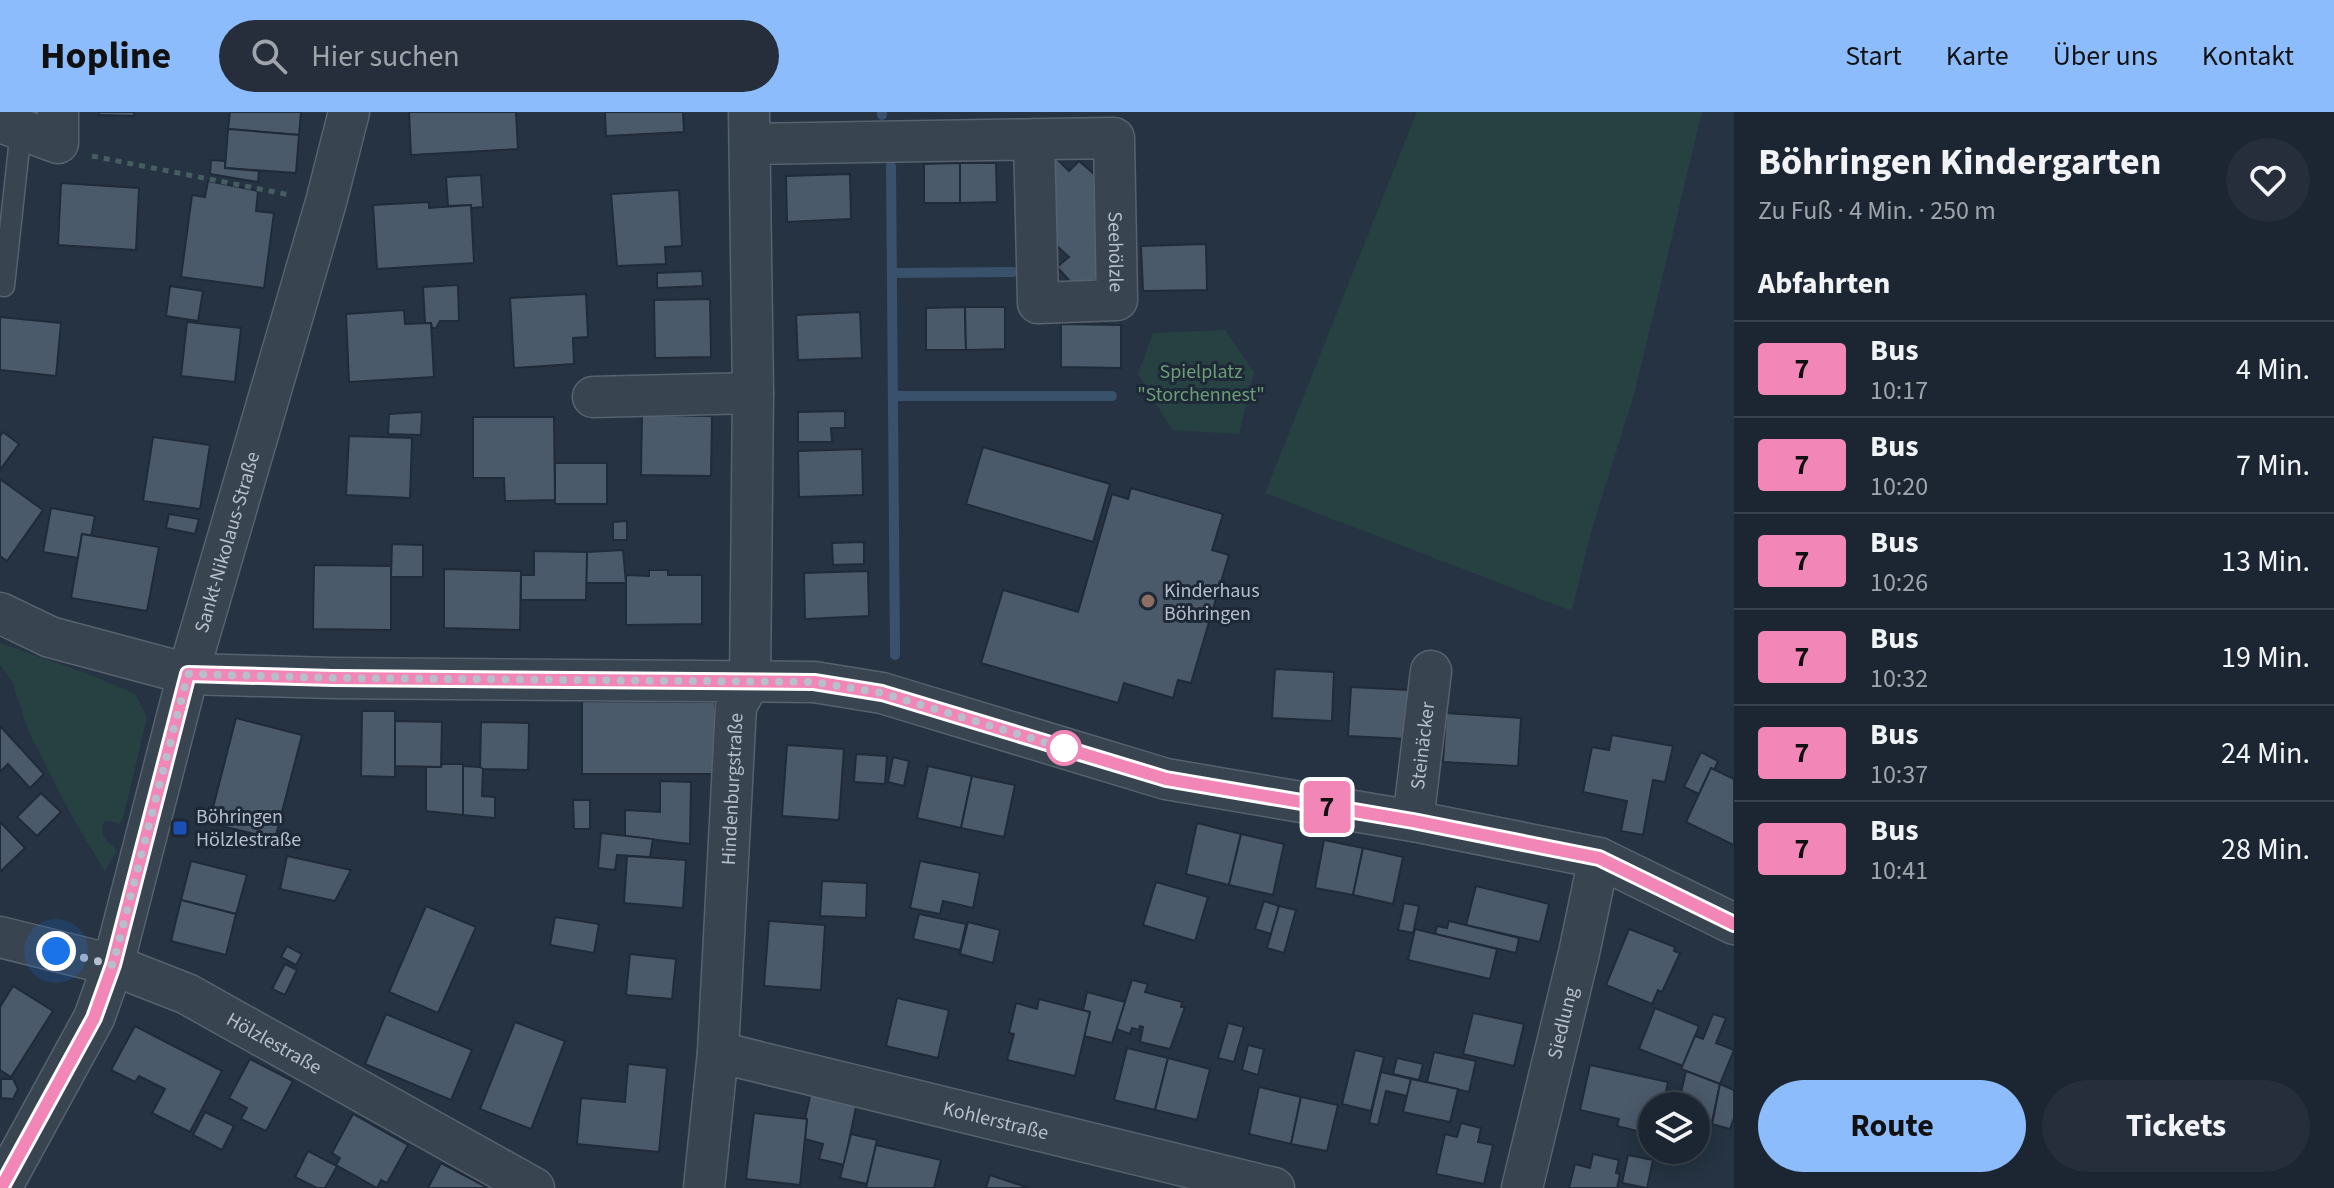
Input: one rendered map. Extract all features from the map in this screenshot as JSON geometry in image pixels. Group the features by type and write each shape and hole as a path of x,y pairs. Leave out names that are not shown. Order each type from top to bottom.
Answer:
{"street":[{"name":"Sankt-Nikolaus-Straße","path":"1,1188 94,1018 113,965 188,674 326,202 349,112"},
{"path":"12,121 58,128"},
{"path":"750,128 1034,139"},
{"name":"Hindenburgstraße","path":"704,1188 718,1052 736,706 750,681 753,393 750,128"},
{"path":"593,397 753,393"},
{"path":"0,613 50,637 188,674 814,682 882,693 1166,779 1413,821 1599,858 1734,924"},
{"name":"Steinäcker","path":"1413,821 1431,671"},
{"name":"Siedlung","path":"1522,1188 1599,858"},
{"name":"Hölzlestraße","path":"0,937 113,965 187,994 534,1188"},
{"name":"Kohlerstraße","path":"718,1052 1206,1180 1274,1188"}],"lane":[{"path":"4,286 12,121"}],"path":[{"path":"58,128 62,151 326,202"}],"green space":[{"path":"1417,112 1702,112 1635,391 1591,532 1572,611 1265,493"},
{"name":"Spielplatz \"Storchennest\"","path":"1225,330 1254,372 1239,434 1172,430 1138,374 1153,333"},
{"path":"0,643 135,694 147,717 120,824 104,822 102,827 105,838 117,850 105,872 69,811 28,730 12,681 0,665"}],"building":[{"path":"99,112 134,112 134,116 99,115"},
{"path":"230,112 301,112 299,135 228,129"},
{"path":"409,112 516,112 518,149 411,155"},
{"path":"605,112 683,112 684,132 606,136"},
{"path":"228,129 299,135 296,173 225,168"},
{"path":"1055,157 1069,171 1079,161 1102,181 1102,269 1095,281 1079,291 1057,267 1069,257 1047,237 1046,171"},
{"path":"211,160 225,161 225,168 259,171 258,182 210,174"},
{"path":"960,163 960,203 924,203 924,164"},
{"path":"960,163 996,163 997,202 960,203"},
{"path":"850,174 851,219 787,222 786,176"},
{"path":"481,175 483,207 448,206 446,177"},
{"path":"208,181 258,191 256,211 274,213 264,288 181,277 192,195 205,197"},
{"path":"61,183 139,188 136,250 58,245"},
{"path":"679,190 682,246 665,247 666,264 617,266 611,194"},
{"path":"429,202 429,208 471,205 474,263 377,269 373,205"},
{"path":"1206,244 1207,290 1143,291 1141,246"},
{"path":"702,271 703,286 657,288 657,273"},
{"path":"458,285 459,321 440,321 436,328 432,328 431,323 425,323 423,287"},
{"path":"170,286 203,291 198,321 166,316"},
{"path":"586,294 588,337 573,338 574,364 514,368 510,298"},
{"path":"710,299 711,357 655,358 654,300"},
{"path":"965,307 966,350 926,350 926,308"},
{"path":"965,307 1005,307 1005,349 966,350"},
{"path":"404,310 405,324 431,323 434,377 349,382 346,314"},
{"path":"860,312 862,358 798,360 796,315"},
{"path":"0,317 61,323 56,376 0,370"},
{"path":"187,322 241,328 235,382 181,376"},
{"path":"1061,324 1121,325 1121,368 1061,367"},
{"path":"845,411 845,428 831,428 832,442 798,442 798,412"},
{"path":"422,412 421,435 388,434 389,414"},
{"path":"642,415 712,416 711,476 641,475"},
{"path":"473,417 554,417 555,500 505,501 504,478 473,478"},
{"path":"3,432 19,444 0,470 0,436"},
{"path":"349,436 412,438 410,498 346,495"},
{"path":"153,437 210,445 200,509 143,501"},
{"path":"983,447 1110,484 1093,542 966,504"},
{"path":"862,449 863,495 799,497 798,451"},
{"path":"555,463 607,463 607,504 555,504"},
{"path":"0,479 43,510 7,561 0,556"},
{"name":"Kinderhaus Böhringen","path":"1131,488 1223,514 1212,550 1229,555 1191,683 1178,680 1173,698 1124,683 1118,703 981,663 1003,590 1078,612 1112,494 1128,499"},
{"path":"51,508 95,516 91,536 82,534 78,558 43,552"},
{"path":"169,514 199,519 195,534 166,528"},
{"path":"627,521 627,540 613,540 613,522"},
{"path":"82,534 159,547 147,611 71,598"},
{"path":"864,542 864,564 833,565 832,543"},
{"path":"392,544 423,545 423,577 391,577"},
{"path":"623,550 626,583 586,583 587,552"},
{"path":"534,551 587,552 586,600 521,600 521,575 534,575"},
{"path":"314,565 391,566 391,630 313,629"},
{"path":"444,569 521,571 520,630 444,628"},
{"path":"649,570 668,570 668,575 702,575 702,624 626,625 626,575 649,576"},
{"path":"868,571 869,616 805,619 804,573"},
{"path":"1275,669 1334,672 1332,721 1272,718"},
{"path":"1351,687 1410,690 1408,739 1348,736"},
{"path":"582,701 715,702 715,774 582,774"},
{"path":"362,711 395,711 395,777 361,776"},
{"path":"1446,713 1521,718 1518,766 1443,762"},
{"path":"236,718 302,735 275,839 209,823"},
{"path":"395,721 442,722 441,767 395,766"},
{"path":"481,722 529,723 528,770 480,769"},
{"path":"0,726 44,774 30,788 8,764 0,772"},
{"path":"1612,735 1673,746 1665,782 1653,780 1643,835 1621,831 1627,801 1583,792 1592,747 1609,750"},
{"path":"787,745 844,749 839,820 782,816"},
{"path":"1701,752 1718,761 1714,770 1711,768 1699,794 1684,787"},
{"path":"856,754 887,756 885,784 854,782"},
{"path":"893,757 909,761 904,786 888,782"},
{"path":"442,764 463,764 463,815 426,811 426,767 441,767"},
{"path":"463,766 483,769 482,796 495,797 495,818 463,815"},
{"path":"928,766 972,776 961,828 917,818"},
{"path":"1711,768 1734,779 1734,845 1686,822"},
{"path":"972,776 1015,785 1004,837 961,828"},
{"path":"660,781 691,782 690,844 625,836 625,810 660,812"},
{"path":"41,793 61,812 37,836 17,817"},
{"path":"573,800 590,800 590,829 574,829"},
{"path":"0,822 25,848 0,872"},
{"path":"1197,823 1241,834 1229,885 1186,874"},
{"path":"601,833 653,839 650,857 617,855 615,870 598,868"},
{"path":"1241,834 1284,844 1273,895 1229,885"},
{"path":"1324,840 1363,848 1353,895 1315,888"},
{"path":"1363,848 1403,857 1393,904 1353,895"},
{"path":"287,856 351,870 335,901 280,889"},
{"path":"627,856 686,860 683,908 624,903"},
{"path":"191,861 247,875 236,914 181,900"},
{"path":"920,861 980,873 973,908 943,901 940,914 910,908"},
{"path":"822,881 867,883 866,918 820,916"},
{"path":"1156,882 1208,897 1195,941 1143,925"},
{"path":"1476,886 1549,904 1540,942 1466,925"},
{"path":"181,900 236,914 226,955 171,941"},
{"path":"1264,901 1279,906 1271,934 1255,929"},
{"path":"1404,903 1419,906 1413,933 1398,930"},
{"path":"426,906 476,927 438,1013 389,992"},
{"path":"1279,906 1296,910 1284,953 1267,948"},
{"path":"919,914 966,924 960,950 913,939"},
{"path":"555,917 599,924 594,953 550,945"},
{"path":"769,921 825,925 821,990 764,986"},
{"path":"1449,921 1519,938 1516,953 1435,934 1437,926 1447,928"},
{"path":"968,922 1000,930 993,963 960,954"},
{"path":"1415,929 1497,949 1490,979 1408,960"},
{"path":"1629,929 1675,947 1674,951 1680,953 1662,992 1658,990 1652,1004 1606,985"},
{"path":"287,946 302,954 296,965 281,957"},
{"path":"630,954 676,959 672,999 626,995"},
{"path":"285,964 297,970 285,995 272,989"},
{"path":"1132,980 1148,984 1145,992 1182,1002 1181,1007 1185,1007 1170,1049 1140,1042 1143,1027 1140,1026 1139,1030 1132,1028 1130,1034 1116,1029"},
{"path":"13,986 53,1011 11,1077 0,1070 0,1007"},
{"path":"1087,992 1125,1002 1112,1043 1084,1036 1090,1012 1083,1010"},
{"path":"897,998 949,1010 938,1058 886,1046"},
{"path":"1039,999 1090,1012 1075,1076 1007,1060 1014,1034 1009,1033 1016,1003 1037,1009"},
{"path":"1655,1008 1699,1026 1683,1066 1639,1049"},
{"path":"1473,1013 1524,1024 1514,1066 1463,1054"},
{"path":"386,1014 472,1050 451,1100 365,1064"},
{"path":"1713,1014 1726,1018 1716,1043 1734,1050 1720,1084 1681,1069 1695,1036 1703,1039"},
{"path":"515,1022 565,1041 531,1129 480,1109"},
{"path":"1228,1023 1244,1027 1234,1062 1218,1058"},
{"path":"135,1026 222,1071 190,1132 152,1113 165,1089 139,1076 135,1082 111,1070"},
{"path":"1248,1045 1264,1049 1258,1075 1242,1070"},
{"path":"1127,1048 1168,1058 1155,1110 1114,1100"},
{"path":"1355,1050 1384,1057 1371,1111 1342,1104"},
{"path":"1434,1052 1476,1061 1469,1092 1427,1082"},
{"path":"1168,1058 1210,1069 1197,1120 1155,1110"},
{"path":"1397,1058 1423,1064 1419,1080 1393,1074"},
{"path":"250,1059 293,1081 266,1131 241,1119 247,1108 229,1098"},
{"path":"628,1064 667,1068 659,1152 577,1144 581,1098 625,1102"},
{"path":"1590,1065 1668,1082 1666,1092 1638,1092 1638,1131 1617,1126 1619,1119 1580,1110"},
{"path":"1686,1071 1720,1084 1711,1127 1710,1092 1681,1092"},
{"path":"1381,1072 1411,1079 1407,1096 1386,1091 1378,1125 1369,1123"},
{"path":"1,1079 13,1079 18,1089 13,1099 1,1098"},
{"path":"1411,1079 1458,1089 1450,1122 1403,1112"},
{"path":"1720,1084 1734,1090 1734,1118 1730,1129 1712,1124"},
{"path":"1259,1087 1301,1097 1291,1144 1249,1134"},
{"path":"811,1092 857,1102 844,1165 819,1159 823,1144 805,1139 805,1119"},
{"path":"1301,1097 1338,1105 1327,1151 1291,1144"},
{"path":"205,1112 234,1126 222,1150 193,1135"},
{"path":"754,1113 807,1119 800,1185 746,1179"},
{"path":"353,1114 408,1145 387,1183 381,1180 377,1188 336,1165 340,1158 332,1153"},
{"path":"1461,1123 1481,1128 1478,1142 1493,1145 1484,1184 1436,1174 1445,1134 1457,1137"},
{"path":"851,1134 877,1140 867,1184 840,1178"},
{"path":"876,1145 941,1160 934,1188 866,1188"},
{"path":"308,1151 337,1166 325,1188 317,1188 295,1177"},
{"path":"1593,1154 1619,1160 1617,1188 1569,1188 1575,1164 1590,1168"},
{"path":"1628,1155 1638,1157 1638,1164 1652,1164 1647,1188 1622,1183"},
{"path":"441,1163 488,1188 428,1188"},
{"path":"990,1175 1029,1188 986,1188"}],"waterway":[{"path":"891,166 895,655"},
{"path":"892,273 1013,272"},
{"path":"894,396 1112,396"}],"bus line":[{"name":"7","path":"1,1188 94,1018 113,965 188,674 814,682 836,685 882,693 1166,779 1413,821 1599,858 1734,924"}],"place":[{"name":"Kinderhaus Böhringen","path":"1148,601"},
{"name":"Böhringen Hölzlestraße","path":"180,828"}],"route":[{"path":"56,951 113,965 188,674 814,682 882,693 1064,748"}]}
